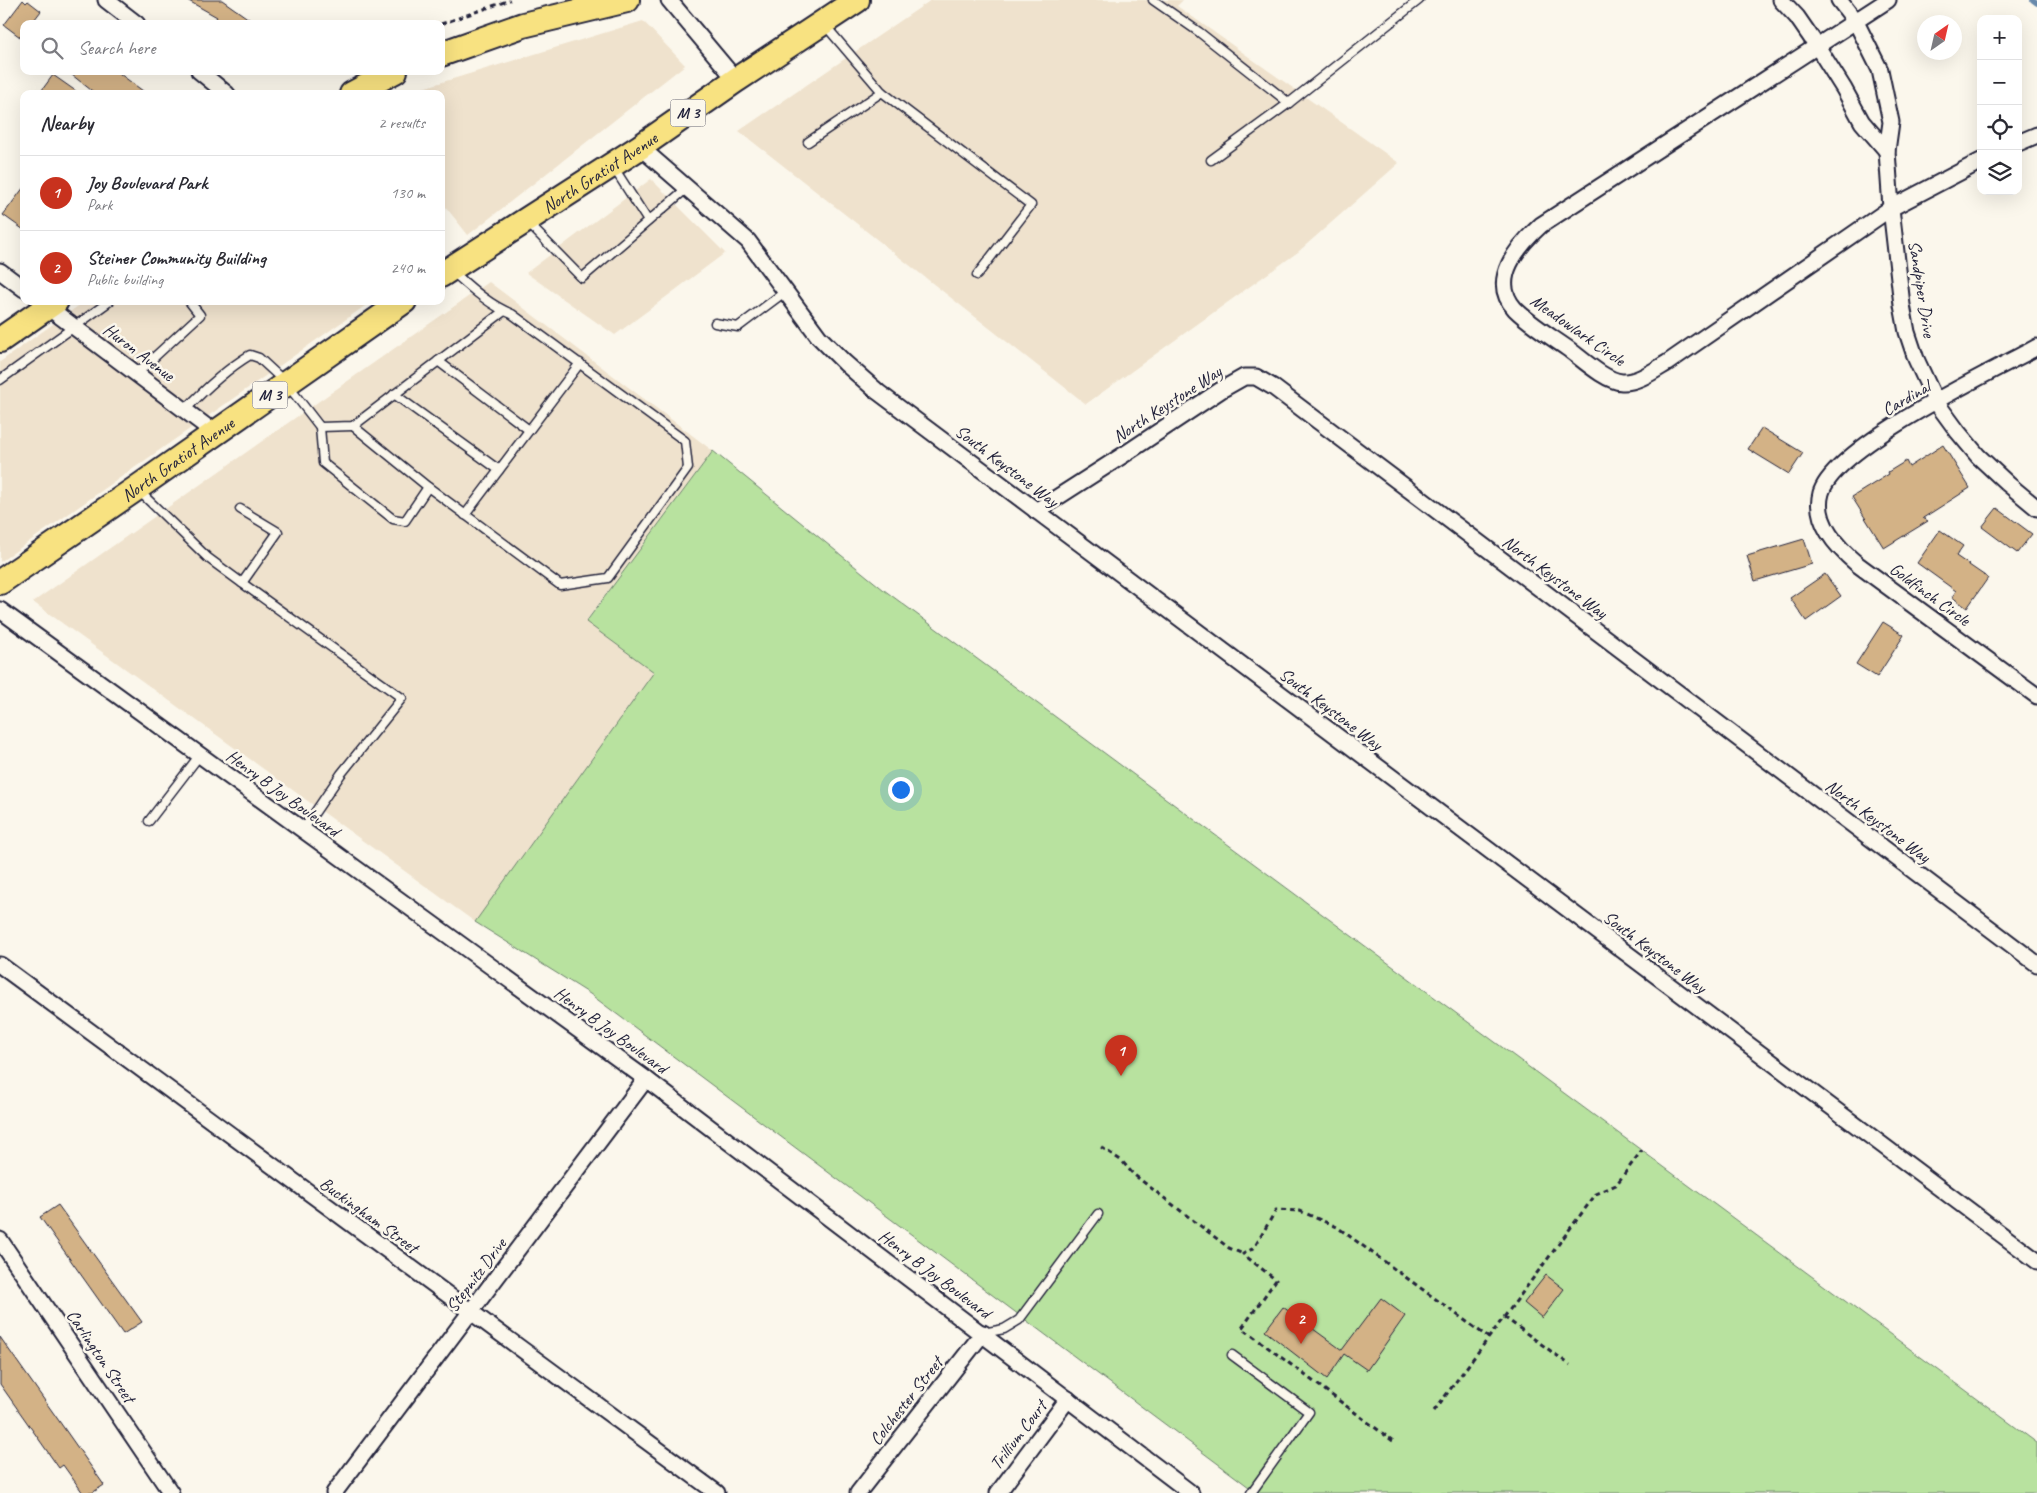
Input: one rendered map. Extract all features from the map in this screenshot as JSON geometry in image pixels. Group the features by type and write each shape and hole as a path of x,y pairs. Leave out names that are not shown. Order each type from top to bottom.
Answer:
{"main road":[{"path":"445,53 523,25 627,0"},
{"name":"North Gratiot Avenue","path":"446,272 640,147 736,80 857,0"},
{"path":"359,90 388,75"},
{"path":"0,340 45,305"},
{"name":"North Gratiot Avenue","path":"0,582 286,384 392,306"}],"street":[{"path":"106,0 132,20"},
{"path":"669,0 736,80"},
{"path":"1781,0 1797,17 1817,46 1862,122 1887,150"},
{"name":"Sandpiper Drive","path":"1839,0 1856,22 1880,70 1891,122 1887,150 1891,208 1907,332 1916,359 1936,402 1978,456 2037,508"},
{"name":"Meadowlark Circle","path":"1888,0 1541,225 1526,238 1506,268 1504,289 1509,300 1526,318 1592,367 1610,378 1621,382 1631,381 1667,363 1891,208 1977,163"},
{"path":"204,75 222,90"},
{"path":"2022,141 2037,135"},
{"name":"South Keystone Way","path":"640,147 748,242 786,290 819,337 878,392 2037,1261"},
{"path":"0,271 20,286"},
{"name":"Huron Avenue","path":"50,305 74,328 216,433"},
{"name":"Cardinal","path":"1820,506 1821,494 1828,481 1846,460 1874,438 2037,347"},
{"name":"North Keystone Way","path":"1036,511 1221,390 1244,377 1256,377 1273,387 2037,964"},
{"name":"Goldfinch Circle","path":"1820,506 1825,527 1841,550 1857,564 2037,696"},
{"name":"Henry B Joy Boulevard","path":"0,610 646,1079 983,1333 1191,1493"},
{"name":"Buckingham Street","path":"0,965 716,1493"},
{"name":"Stepnitz Drive","path":"334,1493 646,1079"},
{"name":"Carlington Street","path":"0,1240 172,1493"},
{"name":"Colchester Street","path":"858,1493 983,1333"},
{"name":"Trillium Court","path":"998,1493 1068,1399"}],"lane":[{"path":"1153,0 1198,32 1289,104"},
{"path":"1211,160 1289,104 1419,0"},
{"path":"823,22 882,92 1030,204 977,275"},
{"path":"808,142 882,92"},
{"path":"611,165 648,222"},
{"path":"525,220 582,278 687,188"},
{"path":"353,426 428,487 560,585 608,578 688,468 685,441 512,314 504,311 446,272"},
{"path":"715,323 738,327 786,290"},
{"path":"0,380 105,305"},
{"path":"136,374 200,315 192,305"},
{"path":"320,427 353,426 504,311"},
{"path":"185,410 205,389 232,366 250,355 259,358 286,384 320,427 324,463 393,519 405,521 428,487"},
{"path":"438,361 529,430"},
{"path":"465,515 580,363"},
{"path":"394,394 499,470"},
{"path":"137,488 208,558 402,698 341,774 303,830"},
{"path":"240,509 278,532 242,583"},
{"path":"149,821 199,756"},
{"path":"983,1333 1004,1329 1019,1320 1098,1214"},
{"path":"1232,1355 1309,1412 1250,1493"}],"path":[{"path":"445,23 510,0"},
{"path":"1101,1147 1122,1161 1132,1174 1229,1248 1243,1254 1276,1280 1242,1328 1393,1441"},
{"path":"1434,1411 1596,1194 1616,1185 1642,1150"},
{"path":"1243,1254 1254,1248 1276,1210 1300,1212 1337,1226 1489,1338"},
{"path":"1504,1317 1570,1365"}],"shaded area":[{"path":"931,0 1183,0 1177,6 1399,163 1298,252 1086,404 739,131"},
{"path":"643,21 685,65 468,235 445,206 445,90 416,90"},
{"path":"651,179 725,253 615,335 526,273"},
{"path":"489,282 713,451 586,621 654,672 475,922 33,602"},
{"path":"79,305 366,305 0,562 0,362"}],"green space":[{"path":"713,451 884,590 2037,1443 2037,1493 1257,1493 590,994 475,922 654,672 586,622"}],"building":[{"path":"23,0 26,3 28,1 41,11 34,20 20,20 20,37 4,25"},
{"path":"187,0 222,0 250,20 215,20 217,17"},
{"path":"53,75 74,90 42,90"},
{"path":"72,75 121,75 142,90 91,90"},
{"path":"20,192 20,227 3,215"},
{"path":"1762,428 1803,453 1789,474 1748,449"},
{"path":"1943,445 1970,488 1923,518 1928,521 1884,548 1852,497 1906,461 1909,467"},
{"path":"1997,508 2032,534 2017,553 1982,527"},
{"path":"1940,530 1963,546 1956,556 1988,578 1967,608 1952,597 1956,591 1917,563"},
{"path":"1804,539 1812,564 1755,581 1747,556"},
{"path":"1825,574 1841,596 1806,621 1790,598"},
{"path":"1883,622 1904,635 1877,677 1856,664"},
{"path":"58,1205 142,1322 123,1334 40,1217"},
{"path":"1546,1275 1564,1289 1542,1318 1524,1303"},
{"path":"1381,1298 1405,1316 1367,1370 1344,1354 1327,1379 1265,1331 1283,1307 1342,1350"},
{"path":"0,1337 104,1485 92,1493 83,1493 63,1465 59,1468 0,1384"}],"waterway":[{"path":"2033,0 2037,3"}],"place":[{"name":"Joy Boulevard Park","path":"1121,1076"},
{"name":"Steiner Community Building","path":"1301,1344"}]}
